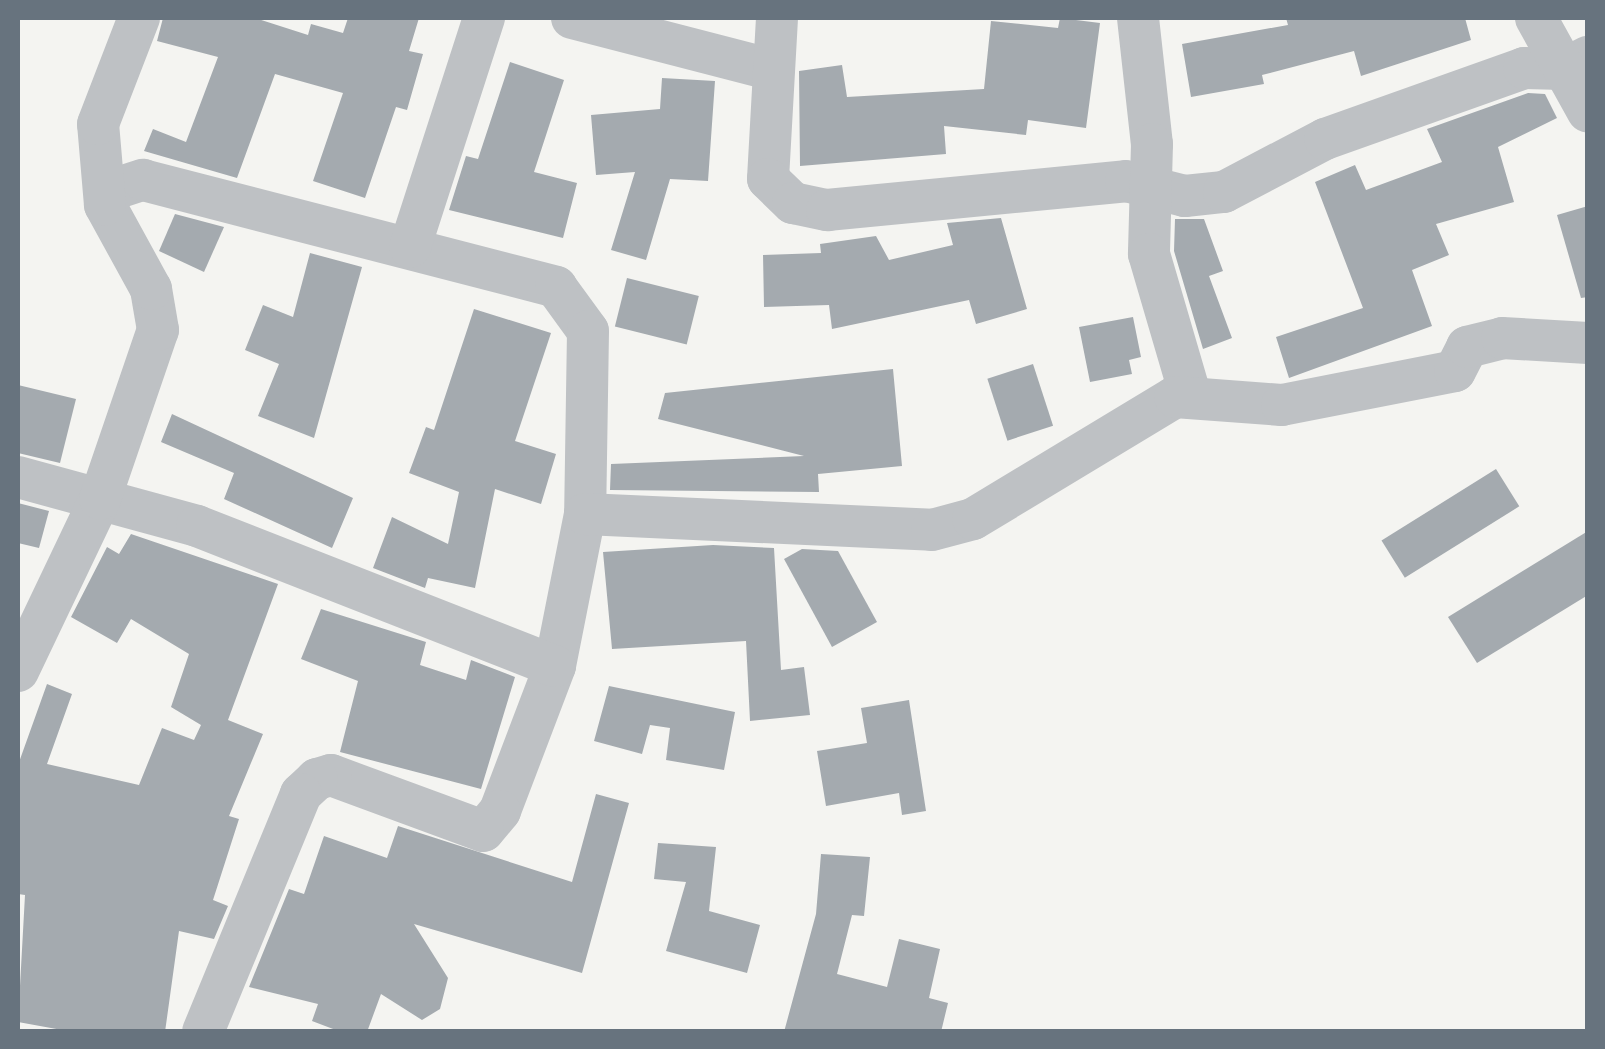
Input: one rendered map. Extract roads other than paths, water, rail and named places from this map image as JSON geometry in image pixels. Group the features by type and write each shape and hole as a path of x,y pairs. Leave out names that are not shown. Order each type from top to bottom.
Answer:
{"street":[{"path":"18,672 100,499 158,330 152,289 105,192 98,124 139,18"},
{"path":"410,247 484,18"},
{"path":"572,18 773,70"},
{"path":"776,18 768,179 793,203 828,210 1138,186 1224,192 1325,139 1524,68 1576,63"},
{"path":"1138,18 1152,144 1138,186 1149,254 1191,398"},
{"path":"1536,18 1576,63 1588,112"},
{"path":"105,192 143,180 556,287 575,304 590,367 585,514 554,666 500,811 483,831 331,775 301,794 203,1032"},
{"path":"585,514 932,530 973,519 1136,414 1191,398 1282,405 1454,372 1467,346 1502,338 1588,343"},
{"path":"18,477 197,526 554,666"}]}
